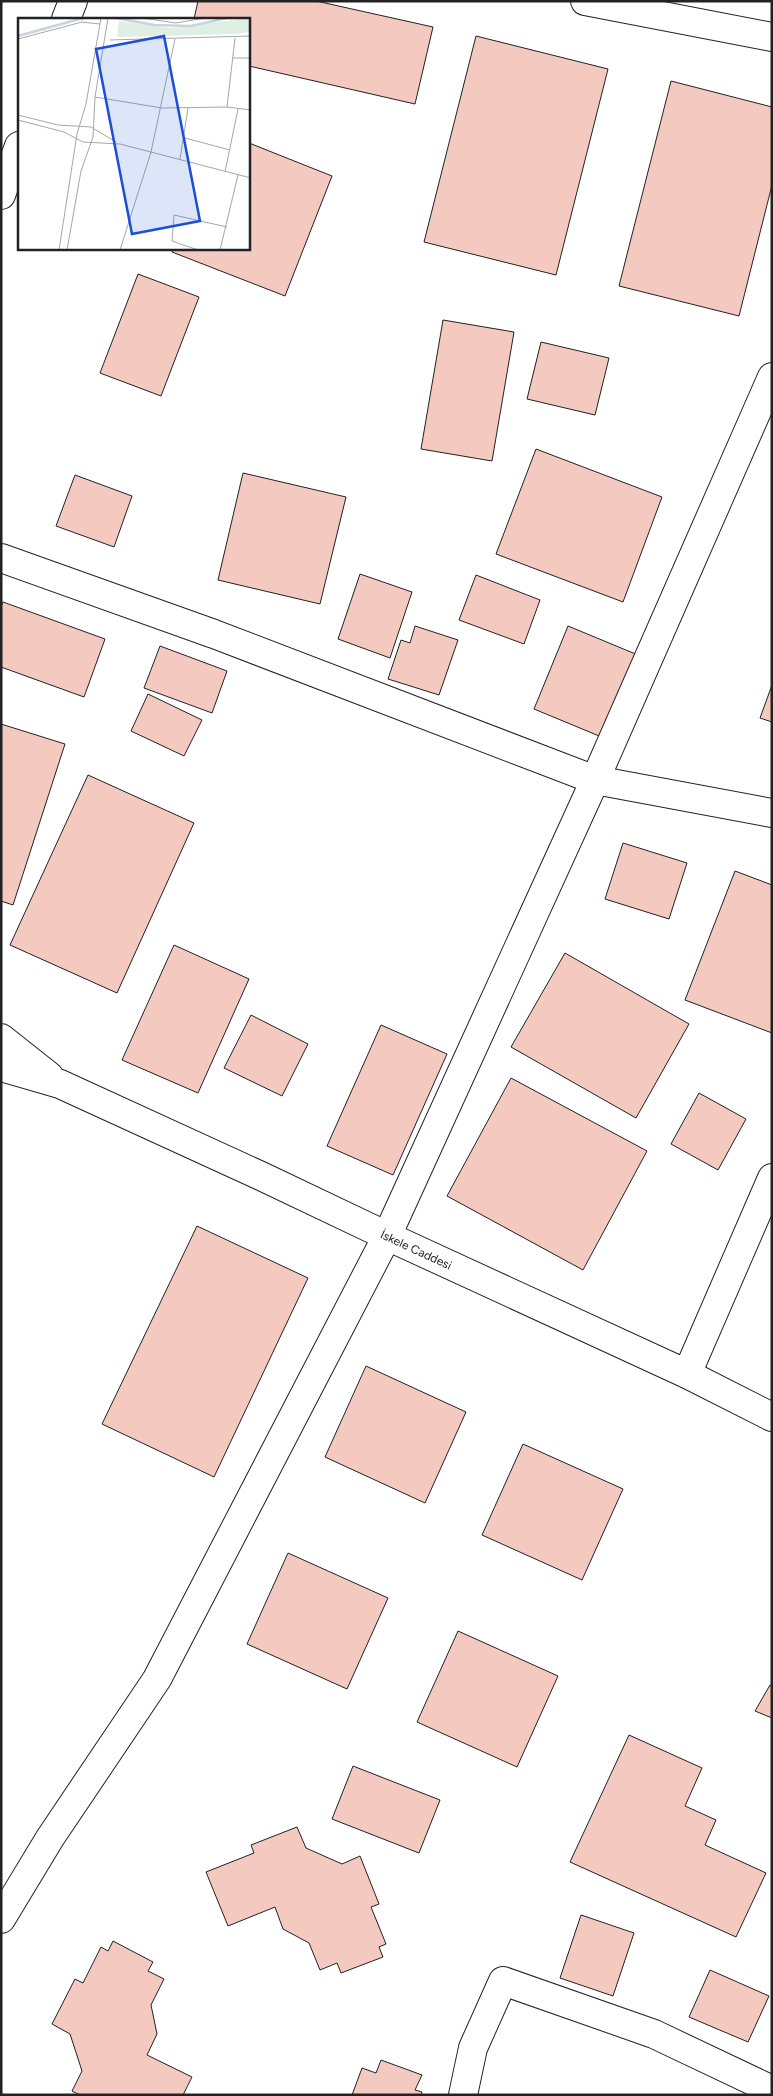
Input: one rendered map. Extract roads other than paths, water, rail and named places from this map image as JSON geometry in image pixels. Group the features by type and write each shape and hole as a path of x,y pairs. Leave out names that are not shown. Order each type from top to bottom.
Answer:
{"main road":[{"path":"66,18 73,1"},
{"path":"585,1 772,38"},
{"path":"1,195 18,149"},
{"path":"1,1919 50,1838 157,1679 387,1236 595,780 772,377"},
{"path":"1,558 214,634 595,780 772,813"},
{"path":"1,1038 60,1084"},
{"path":"1,1067 60,1084"},
{"name":"İskele Caddesi","path":"60,1084 687,1374 772,1417"},
{"path":"687,1374 772,1178"},
{"path":"463,2095 473,2048 503,1981 654,2034 772,2090"}]}
